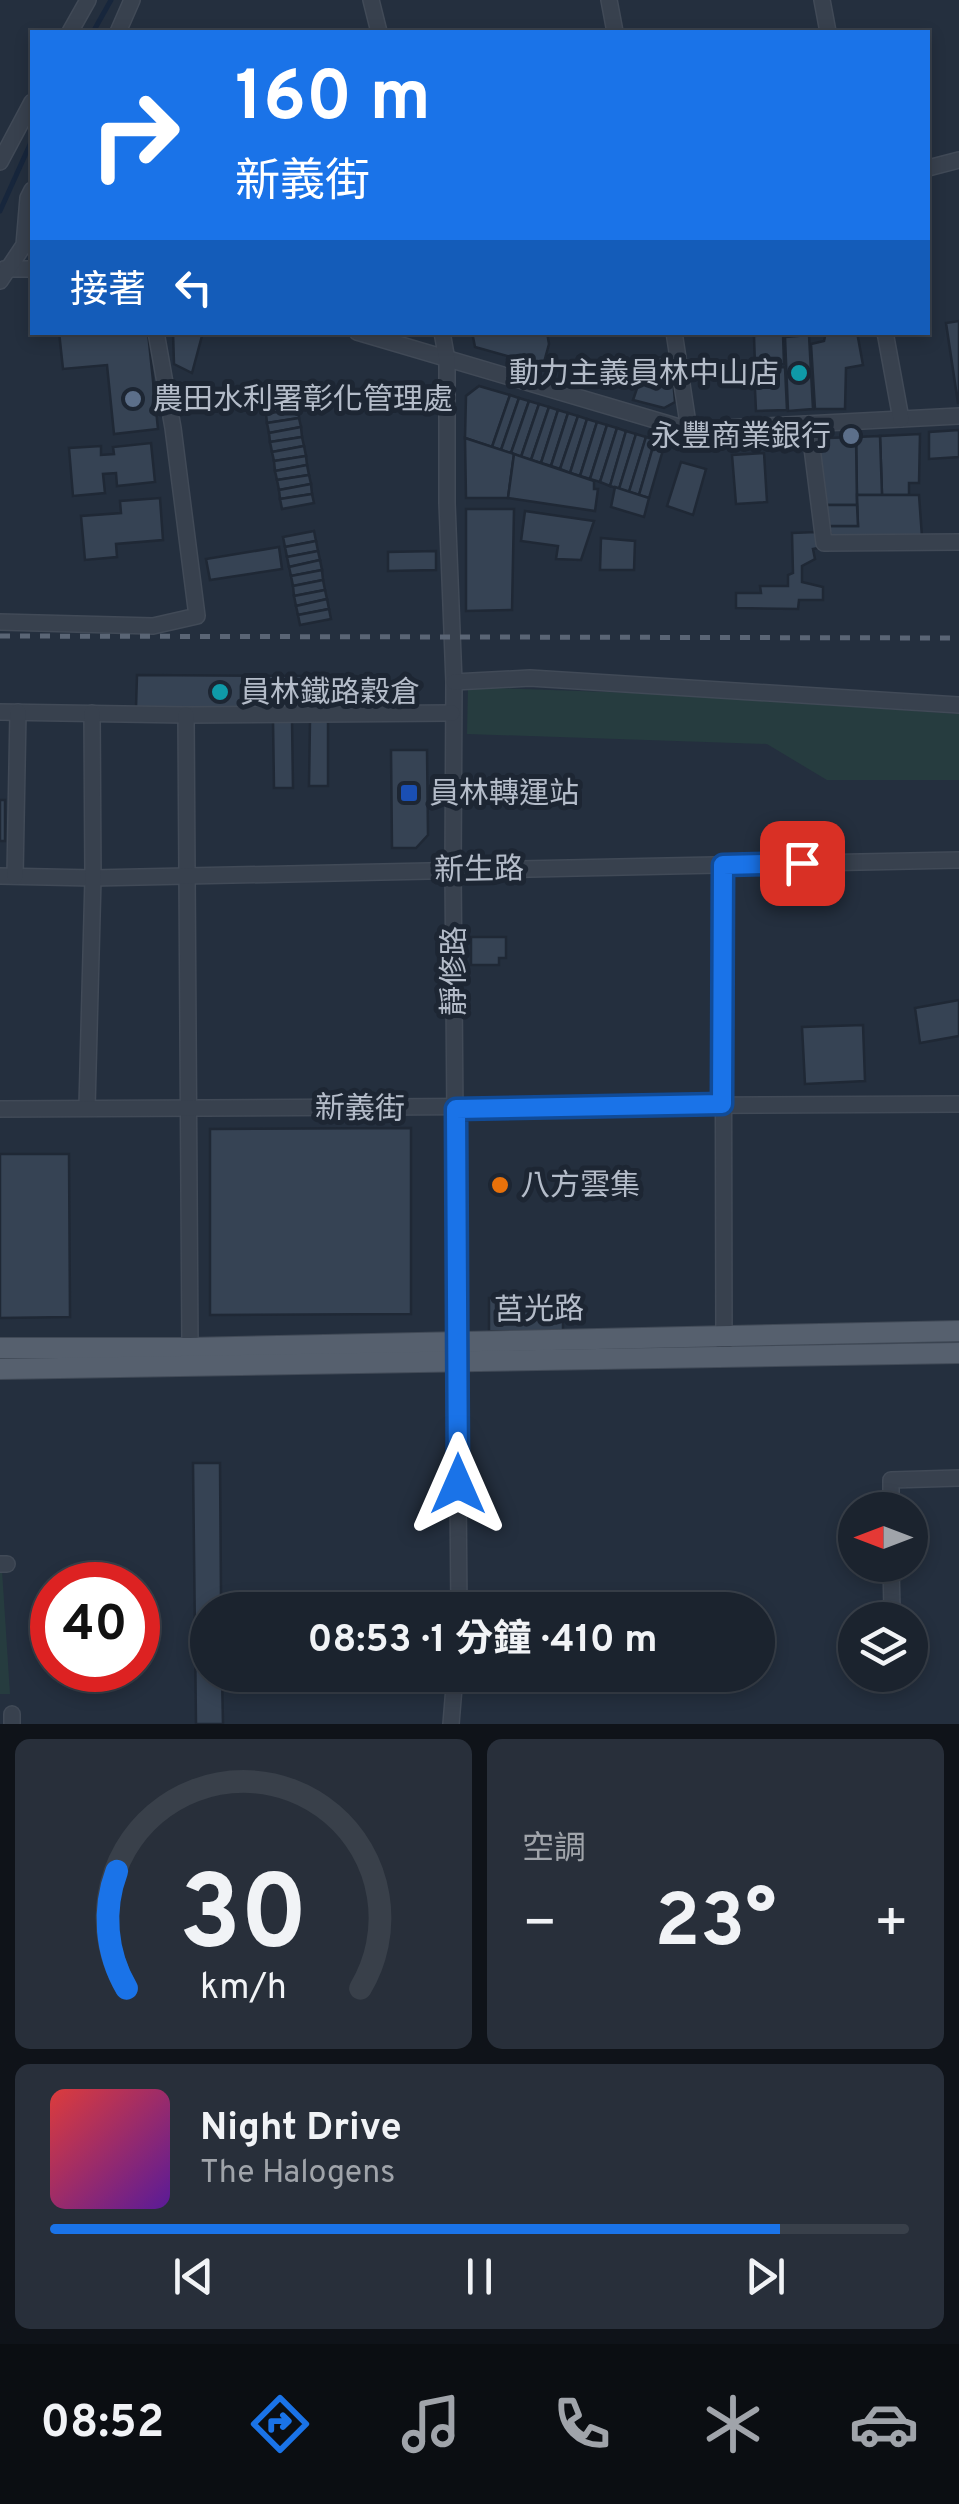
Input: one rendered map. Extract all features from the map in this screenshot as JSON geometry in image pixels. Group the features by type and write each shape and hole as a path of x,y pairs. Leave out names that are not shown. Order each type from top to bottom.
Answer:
{"main road":[{"name":"莒光路","path":"0,1348 190,1348 959,1331"},
{"name":"莒光路","path":"0,1369 959,1353"}],"street":[{"path":"71,30 88,0"},
{"path":"119,30 132,0"},
{"path":"371,0 378,30"},
{"path":"609,0 615,30"},
{"path":"822,0 828,30"},
{"path":"0,162 30,106"},
{"path":"930,167 959,160"},
{"path":"3,273 24,245 30,194"},
{"path":"3,273 30,270"},
{"path":"0,622 154,626 197,616 156,335"},
{"path":"366,335 689,430 959,416"},
{"name":"靜修路","path":"443,335 447,360 447,504 454,682 459,1592"},
{"path":"674,335 689,430"},
{"path":"886,335 901,419"},
{"path":"809,424 824,544 959,542"},
{"path":"454,682 530,678 959,705"},
{"path":"0,712 452,713"},
{"path":"8,876 18,712"},
{"path":"87,1108 93,878 92,713"},
{"path":"186,715 190,1348"},
{"name":"新生路","path":"8,876 93,878 959,860"},
{"path":"723,865 724,1358"},
{"name":"新義街","path":"0,1109 959,1104"},
{"path":"891,1492 891,1480 959,1478"},
{"path":"451,1724 454,1692"}],"green space":[{"path":"468,687 666,694 959,714 959,780 827,780 767,744 467,734"},
{"path":"2,1570 10,1694 0,1694"}],"building":[{"path":"959,321 959,403 958,403 946,323"},
{"name":"農田水利署彰化管理處","path":"59,335 148,335 158,429 114,434 107,365 63,369"},
{"path":"173,335 202,335 192,373 174,364"},
{"path":"473,335 548,335 549,344 543,366 475,347"},
{"path":"783,335 784,364 755,366 754,336"},
{"name":"動力主義員林中山店","path":"809,335 813,409 788,411 785,337"},
{"path":"825,335 858,335 863,365 846,368 845,409 815,409 811,344 824,341"},
{"path":"671,356 675,402 664,408 633,400 647,359"},
{"path":"785,367 787,410 756,411 754,369"},
{"path":"479,386 510,395 492,447 465,438 466,396"},
{"path":"510,395 519,398 501,450 492,447"},
{"path":"519,398 529,401 511,453 501,450"},
{"path":"296,399 298,408 266,414 264,404"},
{"path":"529,401 539,404 521,457 511,453"},
{"path":"539,404 549,407 531,460 521,457"},
{"path":"549,407 558,410 541,463 531,460"},
{"path":"298,408 299,418 267,423 266,414"},
{"path":"558,410 568,413 551,466 541,463"},
{"path":"568,413 578,416 560,469 551,466"},
{"path":"578,416 587,419 570,473 560,469"},
{"path":"299,418 301,427 269,433 267,423"},
{"path":"587,419 597,422 580,476 570,473"},
{"path":"597,422 607,425 590,479 580,476"},
{"path":"607,425 617,428 600,482 590,479"},
{"path":"301,427 302,437 270,442 269,433"},
{"path":"617,428 626,431 610,486 600,482"},
{"path":"959,430 959,457 929,459 929,432"},
{"path":"626,431 636,434 619,489 610,486"},
{"path":"636,434 646,437 629,492 619,489"},
{"path":"920,434 919,483 909,483 909,495 882,495 880,436"},
{"path":"880,436 882,495 857,495 856,437"},
{"path":"302,437 304,446 272,452 270,442"},
{"path":"646,437 655,440 639,495 629,492"},
{"path":"856,437 857,505 824,505 819,449 827,438"},
{"path":"465,438 514,454 508,498 466,498"},
{"path":"655,440 665,443 649,498 639,495"},
{"path":"151,443 155,482 117,486 116,473 103,474 105,493 73,496 69,448 101,446 101,455 114,454 113,447"},
{"path":"304,446 306,456 274,461 272,452"},
{"path":"764,453 767,502 736,504 732,455"},
{"path":"514,454 594,481 594,489 598,489 595,511 508,498"},
{"path":"306,456 307,465 275,471 274,461"},
{"path":"681,462 706,469 693,515 667,506"},
{"path":"307,465 309,475 277,480 275,471"},
{"path":"309,475 311,484 279,490 277,480"},
{"path":"311,484 312,494 280,499 279,490"},
{"path":"615,487 649,498 644,517 611,507"},
{"path":"312,494 314,503 282,509 280,499"},
{"path":"857,495 919,495 922,537 834,541 827,526 858,526"},
{"path":"160,498 163,540 116,544 117,557 85,560 81,516 121,513 120,501"},
{"path":"824,505 857,505 858,526 827,526"},
{"path":"466,509 514,509 512,610 466,611"},
{"path":"525,511 594,521 581,560 556,559 558,546 521,541"},
{"path":"314,531 316,541 285,547 283,537"},
{"path":"816,532 815,559 802,566 802,582 823,587 823,600 799,600 798,609 736,608 736,593 761,593 760,586 788,586 788,575 793,573 792,533"},
{"path":"601,538 635,541 634,570 600,570"},
{"path":"316,541 318,551 287,557 285,547"},
{"path":"279,547 282,569 210,580 206,559"},
{"path":"318,551 320,560 289,567 287,557"},
{"path":"436,551 436,570 388,571 388,552"},
{"path":"320,560 322,570 291,576 289,567"},
{"path":"322,570 323,580 293,586 291,576"},
{"path":"323,580 325,590 294,596 293,586"},
{"path":"325,590 327,599 296,606 294,596"},
{"path":"327,599 329,609 298,615 296,606"},
{"path":"329,609 331,619 300,625 298,615"},
{"name":"員林鐵路穀倉","path":"137,675 303,676 303,708 136,708"},
{"path":"273,720 292,720 293,788 274,788"},
{"path":"310,721 328,721 328,786 309,786"},
{"name":"員林轉運站","path":"391,750 427,750 428,835 416,848 392,848"},
{"path":"0,800 5,800 5,841 0,841"},
{"path":"471,937 506,937 506,958 499,958 499,965 471,965"},
{"path":"959,1000 959,1036 920,1043 915,1008"},
{"path":"863,1025 865,1081 805,1084 802,1027"},
{"path":"411,1128 411,1314 210,1315 210,1129"},
{"path":"0,1154 69,1154 70,1317 0,1318"},
{"path":"489,1298 563,1298 563,1332 489,1331"},
{"path":"193,1463 220,1463 221,1592 194,1592"},
{"path":"196,1692 222,1692 223,1724 196,1724"}],"waterway":[{"path":"94,30 111,0"},
{"path":"0,211 30,144"}],"railway":[{"path":"0,636 959,638"}],"place":[{"name":"動力主義員林中山店","path":"799,373"},
{"name":"農田水利署彰化管理處","path":"133,399"},
{"name":"永豐商業銀行","path":"851,436"},
{"name":"員林鐵路穀倉","path":"220,692"},
{"name":"員林轉運站","path":"409,793"},
{"name":"八方雲集","path":"500,1185"}],"route":[{"path":"458,1484 456,1109 722,1104 723,865 802,863"}]}
